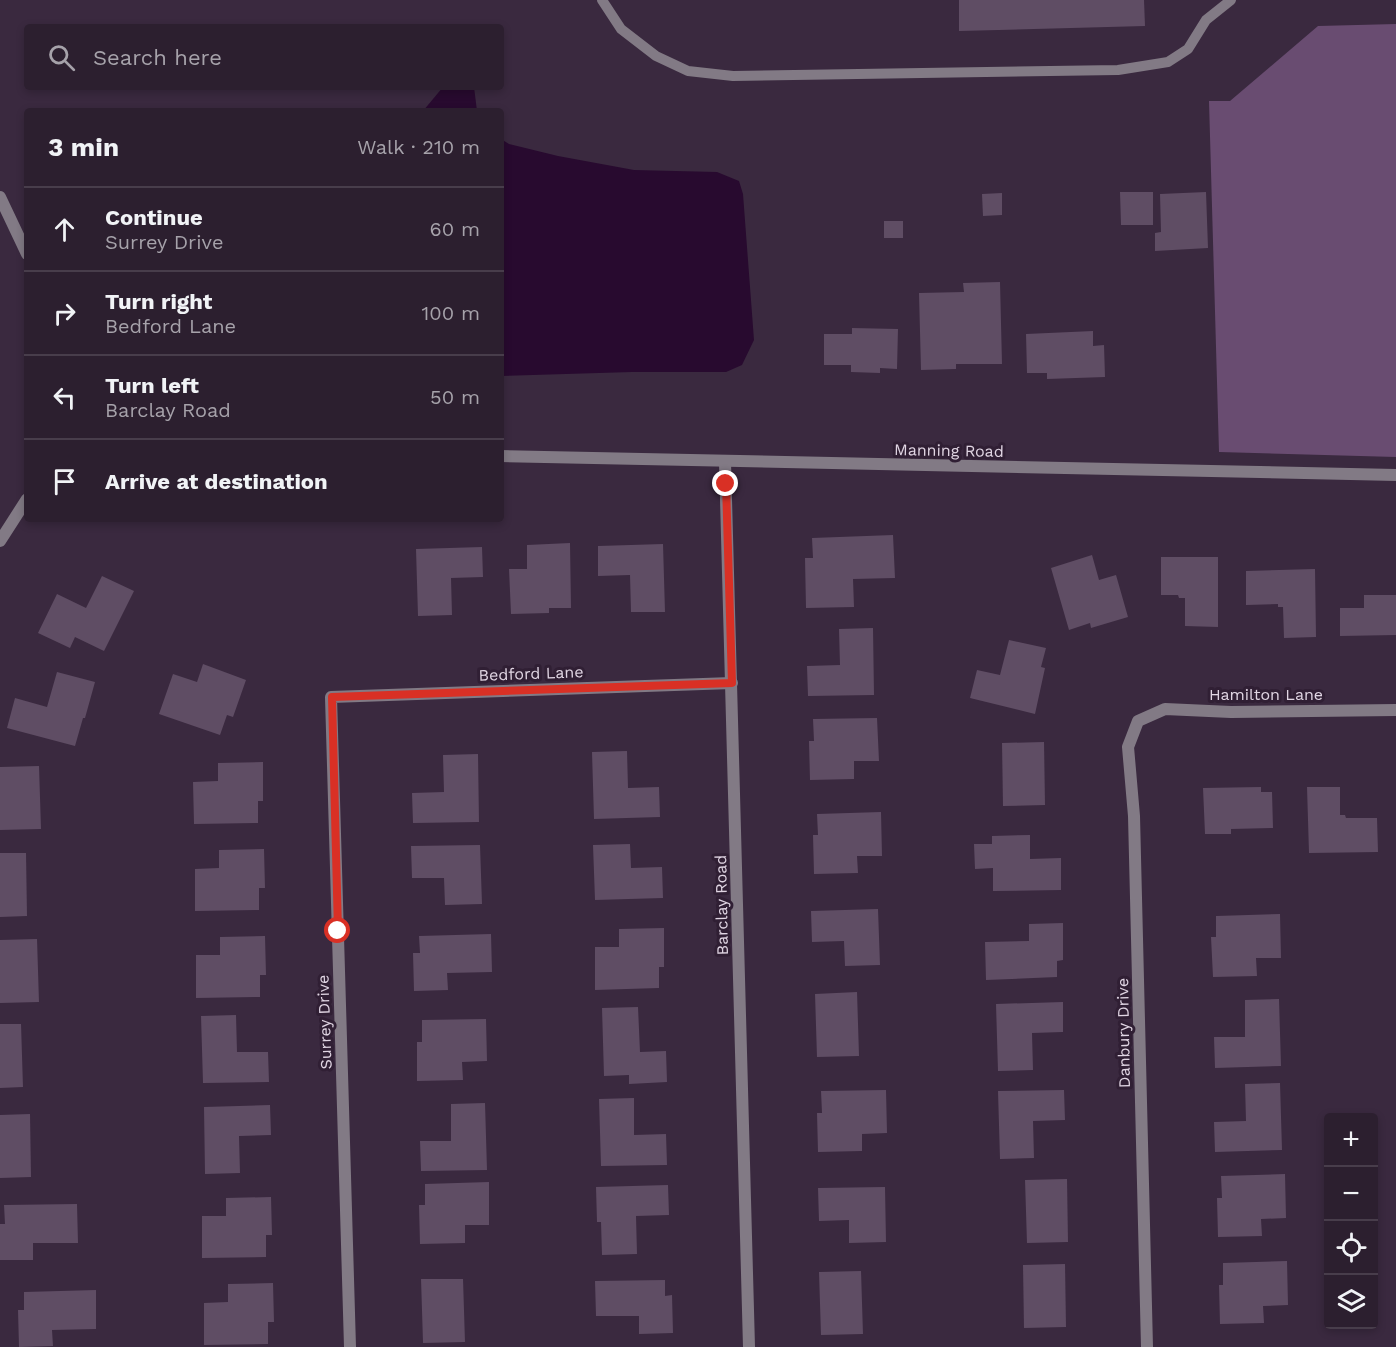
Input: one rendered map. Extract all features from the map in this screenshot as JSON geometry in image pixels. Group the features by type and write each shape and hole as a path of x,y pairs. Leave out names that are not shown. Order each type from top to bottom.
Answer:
{"street":[{"path":"0,197 24,248"},
{"name":"Manning Road","path":"504,456 1396,475"},
{"name":"Barclay Road","path":"725,462 749,1347"},
{"path":"0,541 24,504"},
{"name":"Bedford Lane","path":"332,697 732,683"},
{"name":"Surrey Drive","path":"332,697 350,1347"},
{"name":"Hamilton Lane","path":"1138,721 1165,709 1231,712 1396,711"},
{"name":"Danbury Drive","path":"1138,721 1128,747 1134,816 1147,1347"}],"lane":[{"path":"602,0 621,29 657,56 688,71 733,75 1118,70 1168,62 1188,49 1206,20 1231,0"}],"shaded area":[{"path":"1396,24 1396,457 1219,452 1209,101 1230,101 1318,26"},
{"path":"440,90 474,90 477,108 426,108"},
{"path":"504,141 558,156 634,170 717,172 739,181 743,194 754,340 742,365 726,372 504,376"}],"building":[{"path":"959,0 1144,0 1145,26 959,31"},
{"path":"1120,192 1153,192 1153,225 1121,225"},
{"path":"1206,192 1208,248 1155,251 1155,233 1161,232 1160,194"},
{"path":"1002,193 1002,215 983,216 982,194"},
{"path":"884,221 903,221 903,238 884,238"},
{"path":"1000,282 1002,364 956,364 956,369 921,370 919,293 964,292 963,283"},
{"path":"852,328 898,329 897,369 880,368 880,373 851,372 851,365 824,365 824,334 852,334"},
{"path":"1093,331 1093,346 1104,345 1105,377 1047,379 1047,373 1027,373 1026,334"},
{"path":"893,535 895,578 853,579 854,607 806,608 805,558 813,558 812,538"},
{"path":"570,543 571,608 549,608 549,613 511,614 509,569 527,569 527,545"},
{"path":"663,544 665,612 631,612 630,575 598,576 598,546"},
{"path":"482,547 483,577 451,578 452,615 418,616 416,549"},
{"path":"1092,555 1099,580 1116,575 1128,617 1091,628 1090,623 1069,630 1051,568"},
{"path":"1161,557 1218,557 1218,627 1185,626 1185,598 1179,598 1178,595 1161,595"},
{"path":"1315,569 1316,637 1284,638 1283,607 1278,607 1278,604 1246,605 1246,571"},
{"path":"102,576 134,591 104,651 75,637 70,648 38,633 57,594 86,608"},
{"path":"1364,595 1396,595 1396,635 1340,636 1340,608 1364,608"},
{"path":"873,628 874,695 808,696 807,666 840,665 839,629"},
{"path":"1009,640 1046,648 1041,667 1045,668 1035,714 970,698 977,670 1000,675"},
{"path":"203,664 246,680 233,717 227,715 220,735 159,714 173,674 197,682"},
{"path":"57,672 95,682 75,746 7,728 15,698 47,707"},
{"path":"877,718 879,761 854,761 854,779 810,780 809,741 814,741 813,719"},
{"path":"1044,742 1045,805 1003,806 1002,743"},
{"path":"627,751 628,788 659,787 660,817 594,819 592,752"},
{"path":"478,754 479,822 413,823 412,793 444,792 443,755"},
{"path":"263,762 263,801 258,801 258,823 194,824 193,782 218,781 218,763"},
{"path":"39,766 41,829 0,830 0,767"},
{"path":"1261,787 1261,792 1272,792 1273,828 1231,829 1231,834 1205,834 1203,788"},
{"path":"1307,787 1340,787 1340,815 1345,815 1346,818 1377,818 1378,852 1309,853"},
{"path":"881,812 882,856 857,856 858,873 814,874 813,835 818,835 817,814"},
{"path":"1030,835 1030,859 1061,858 1061,890 993,891 993,868 975,869 974,844 992,844 992,836"},
{"path":"630,844 631,868 662,867 663,898 595,900 593,845"},
{"path":"480,845 482,904 445,905 444,878 412,878 411,846"},
{"path":"264,849 265,888 259,888 259,910 195,911 195,869 219,868 219,850"},
{"path":"0,853 26,853 27,916 0,917"},
{"path":"878,909 880,965 845,966 844,941 812,942 811,911"},
{"path":"1280,914 1281,958 1256,958 1257,976 1213,977 1211,937 1216,937 1216,916"},
{"path":"1063,923 1063,960 1057,961 1057,977 986,980 985,942 1029,941 1029,924"},
{"path":"664,928 664,967 659,967 659,988 595,990 595,947 619,947 619,929"},
{"path":"491,934 492,972 447,973 448,990 414,991 413,953 420,953 419,936"},
{"path":"265,936 266,975 260,975 260,997 196,998 196,955 220,955 220,937"},
{"path":"37,939 39,1002 0,1003 0,940"},
{"path":"857,992 859,1056 817,1057 815,994"},
{"path":"1279,999 1281,1066 1215,1068 1214,1037 1245,1037 1245,1000"},
{"path":"1063,1002 1063,1032 1032,1033 1033,1070 998,1071 996,1004"},
{"path":"638,1007 640,1052 666,1051 667,1082 629,1084 629,1075 604,1076 602,1008"},
{"path":"236,1015 237,1052 268,1052 269,1082 203,1083 201,1016"},
{"path":"486,1019 487,1061 462,1062 463,1080 417,1081 417,1042 422,1042 422,1020"},
{"path":"0,1024 21,1024 23,1087 0,1088"},
{"path":"1280,1083 1282,1150 1215,1152 1214,1122 1246,1121 1245,1084"},
{"path":"886,1090 887,1133 862,1134 862,1151 818,1152 817,1113 822,1113 821,1091"},
{"path":"1064,1090 1065,1120 1033,1121 1034,1158 1000,1159 998,1091"},
{"path":"634,1098 634,1135 666,1134 667,1165 601,1166 599,1099"},
{"path":"485,1103 487,1170 421,1171 420,1141 451,1141 451,1104"},
{"path":"270,1105 271,1135 239,1136 240,1173 205,1174 204,1107"},
{"path":"30,1114 31,1177 0,1178 0,1115"},
{"path":"1285,1174 1286,1218 1261,1219 1262,1236 1218,1237 1217,1198 1222,1198 1221,1176"},
{"path":"1067,1179 1068,1242 1027,1243 1025,1180"},
{"path":"489,1182 489,1225 465,1225 465,1243 420,1244 419,1205 425,1205 425,1184"},
{"path":"668,1185 669,1215 636,1216 637,1254 602,1255 601,1222 597,1222 596,1187"},
{"path":"885,1187 886,1242 849,1243 849,1220 819,1221 818,1188"},
{"path":"271,1197 272,1235 266,1235 266,1257 202,1258 202,1216 226,1216 226,1198"},
{"path":"77,1204 78,1243 33,1243 33,1260 0,1260 0,1224 5,1224 4,1205"},
{"path":"1287,1261 1288,1305 1263,1306 1264,1323 1220,1324 1219,1285 1223,1285 1223,1263"},
{"path":"1065,1264 1066,1327 1024,1328 1023,1265"},
{"path":"861,1271 863,1334 821,1335 819,1272"},
{"path":"421,1279 463,1279 465,1342 423,1343"},
{"path":"665,1280 665,1296 672,1295 673,1333 639,1334 639,1316 596,1316 595,1281"},
{"path":"273,1283 274,1322 268,1322 268,1344 204,1345 204,1303 228,1302 228,1284"},
{"path":"96,1290 96,1329 52,1330 53,1346 19,1347 18,1310 24,1310 24,1292"}],"route":[{"path":"338,931 332,697 732,683 726,484"}]}
